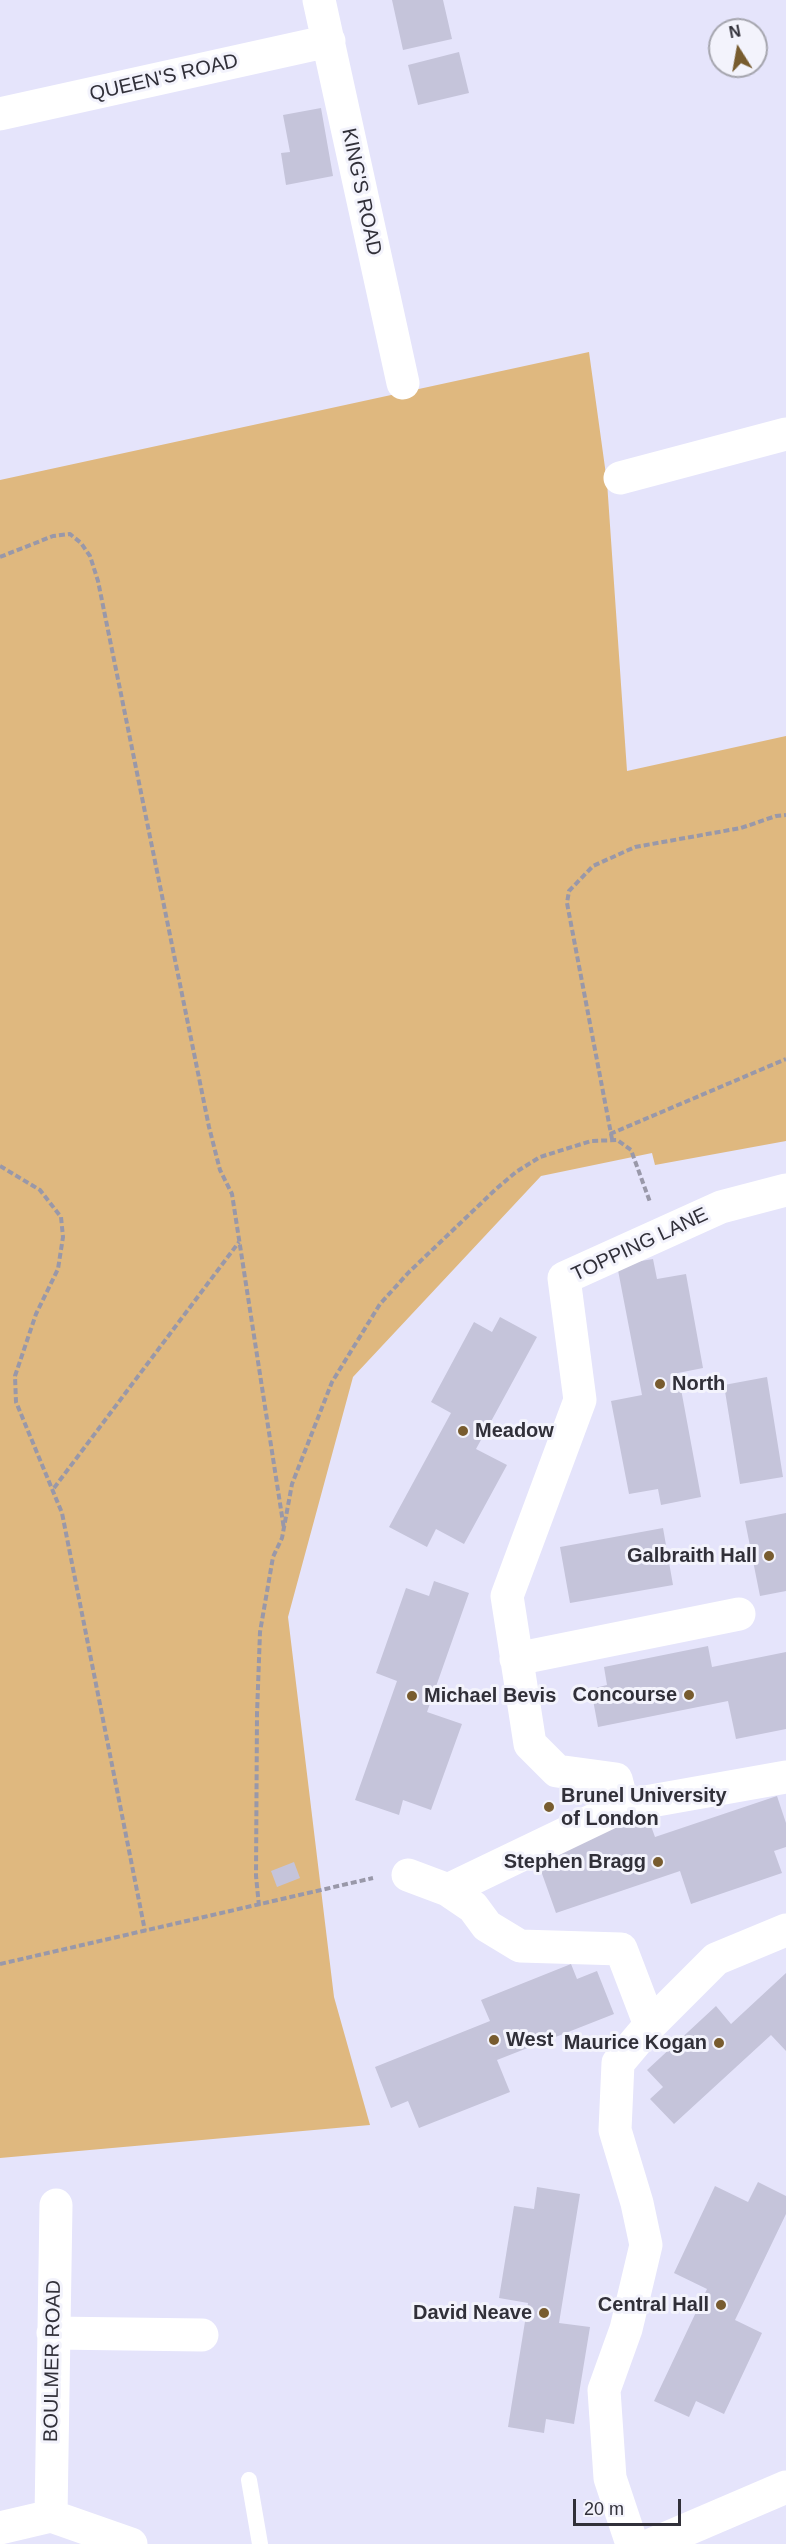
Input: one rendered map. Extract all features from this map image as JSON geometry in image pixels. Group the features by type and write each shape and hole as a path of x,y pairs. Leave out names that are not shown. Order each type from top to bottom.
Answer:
{"street":[{"name":"KING'S ROAD","path":"319,0 403,383"},
{"name":"QUEEN'S ROAD","path":"0,114 329,41"},
{"path":"620,478 786,434"},
{"name":"TOPPING LANE","path":"623,1806 616,1779 557,1771 530,1744 507,1596 580,1400 564,1278 721,1207 786,1190"},
{"path":"516,1659 739,1614"},
{"path":"448,1890 623,1806 786,1777"},
{"path":"408,1875 448,1890 473,1907 487,1926 520,1946 621,1948 650,2025"},
{"path":"632,2544 610,2478 604,2390 626,2329 646,2246 637,2203 615,2130 618,2063 650,2025 716,1959 786,1930"},
{"name":"BOULMER ROAD","path":"51,2516 56,2205"},
{"path":"53,2333 202,2335"},
{"path":"653,2544 786,2487"},
{"path":"0,2528 51,2516 131,2544"}],"lane":[{"path":"249,2480 260,2544"}],"path":[{"path":"0,557 53,536 70,534 81,543 90,556 103,604 209,1127 220,1170 232,1194 284,1529"},
{"path":"613,1140 610,1134 567,903 569,891 593,866 635,847 741,828 776,816 786,815"},
{"path":"610,1134 786,1059"},
{"path":"259,1906 257,1792 260,1632 273,1557 282,1538 292,1484 332,1382 380,1304 409,1272 451,1230 516,1172 540,1157 591,1141 613,1140 623,1143 631,1150 662,1234"},
{"path":"0,1166 40,1190 61,1217 63,1237 58,1269 36,1314 15,1376 15,1389 19,1412 54,1488 62,1513 145,1931"},
{"path":"54,1488 239,1241"},
{"path":"0,1964 259,1906 385,1875 408,1875"}],"shaded area":[{"path":"589,352 607,482 627,771 786,736 786,1141 655,1165 652,1153 541,1176 353,1377 288,1617 334,1997 370,2125 0,2158 0,480"}],"building":[{"path":"392,0 443,0 452,39 403,50"},
{"path":"459,52 469,93 418,105 408,65"},
{"path":"321,108 333,176 286,185 281,153 290,152 283,115"},
{"name":"North","path":"653,1259 657,1279 686,1274 703,1368 678,1373 701,1497 661,1505 658,1489 629,1494 611,1401 642,1395 617,1265"},
{"name":"Meadow","path":"500,1317 537,1337 476,1449 507,1465 464,1544 436,1529 427,1547 389,1527 451,1413 431,1402 474,1322 492,1332"},
{"path":"767,1377 783,1477 740,1484 724,1385"},
{"name":"Galbraith Hall","path":"786,1513 786,1591 760,1596 745,1521"},
{"path":"663,1528 673,1585 570,1603 560,1547"},
{"name":"Michael Bevis","path":"434,1581 469,1593 427,1712 462,1724 431,1810 403,1800 399,1815 355,1800 397,1681 376,1673 406,1588 429,1596"},
{"name":"Concourse","path":"708,1646 712,1667 786,1652 786,1729 736,1739 728,1701 598,1727 591,1689 607,1685 604,1667"},
{"name":"Stephen Bragg","path":"777,1796 786,1823 786,1847 774,1851 782,1873 691,1904 680,1871 556,1913 535,1854 647,1815 655,1837"},
{"path":"294,1862 300,1878 277,1887 271,1871"},
{"name":"West","path":"571,1964 577,1979 597,1971 614,2014 497,2060 510,2092 419,2128 408,2101 391,2108 375,2067 490,2021 481,2000"},
{"name":"Maurice Kogan","path":"786,1973 786,2051 771,2035 674,2124 650,2099 663,2087 647,2070 716,2006 731,2024"},
{"name":"Central Hall","path":"758,2182 786,2196 786,2214 735,2320 762,2333 724,2414 696,2401 689,2417 654,2401 707,2289 674,2273 715,2186 748,2202"},
{"name":"David Neave","path":"537,2187 580,2194 559,2323 590,2327 574,2424 546,2419 544,2433 508,2427 528,2303 499,2298 514,2206 534,2209"}],"place":[{"name":"North","path":"660,1384"},
{"name":"Meadow","path":"463,1431"},
{"name":"Galbraith Hall","path":"769,1556"},
{"name":"Concourse","path":"689,1695"},
{"name":"Michael Bevis","path":"412,1696"},
{"name":"Brunel University of London","path":"549,1807"},
{"name":"Stephen Bragg","path":"658,1862"},
{"name":"West","path":"494,2040"},
{"name":"Maurice Kogan","path":"719,2043"},
{"name":"Central Hall","path":"721,2305"},
{"name":"David Neave","path":"544,2313"}]}
